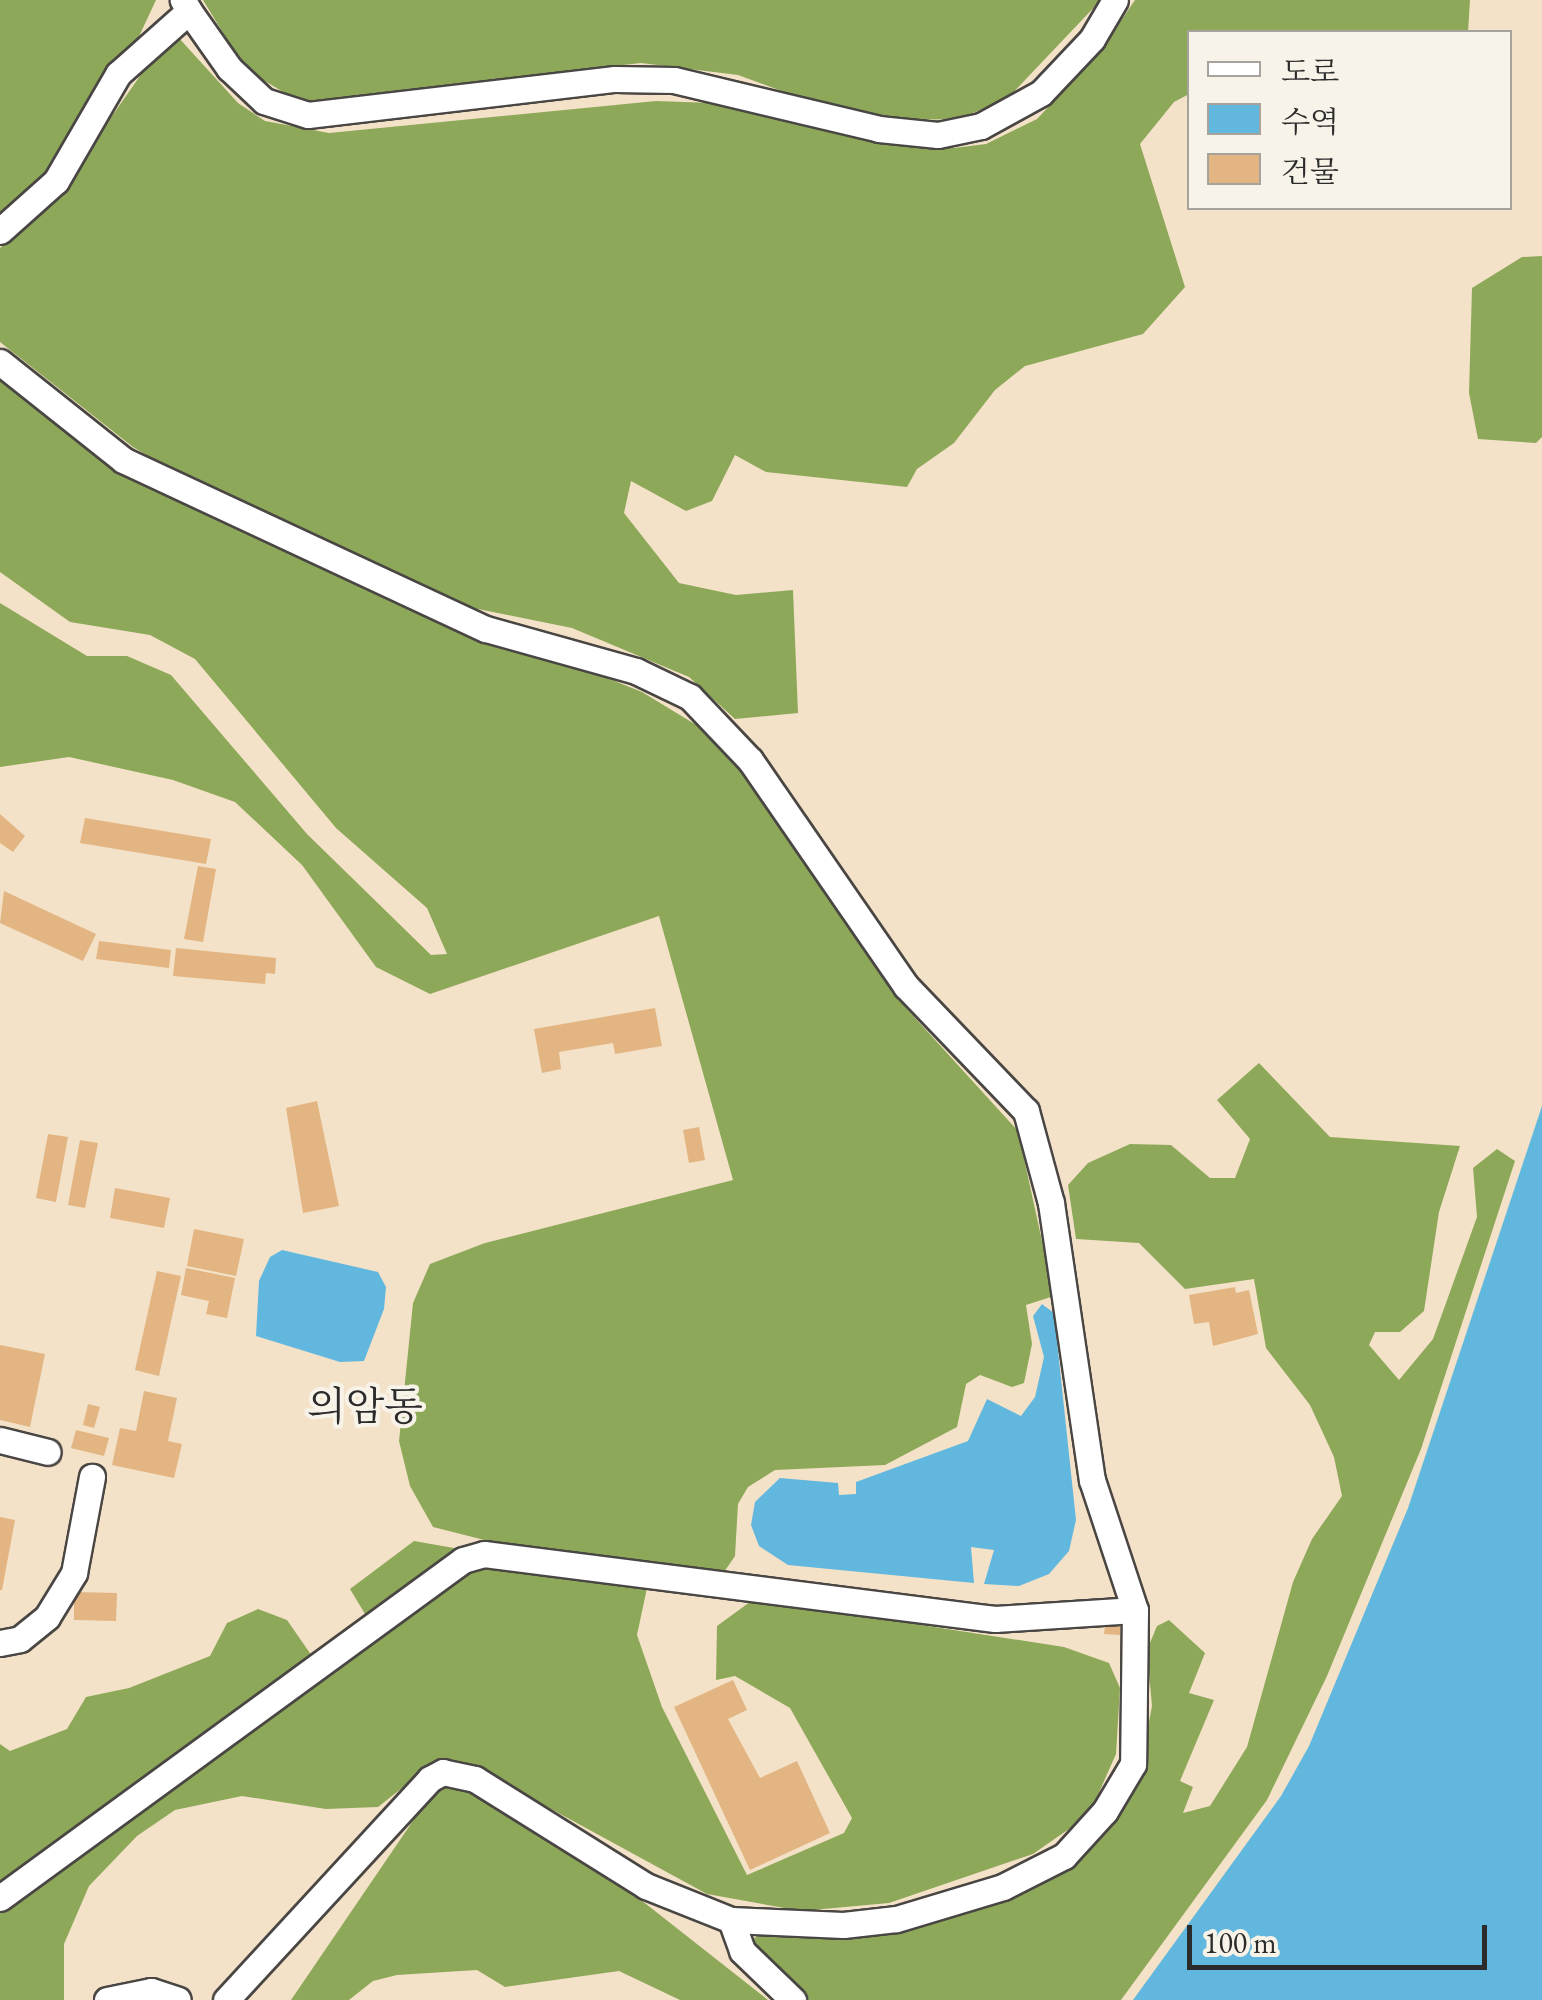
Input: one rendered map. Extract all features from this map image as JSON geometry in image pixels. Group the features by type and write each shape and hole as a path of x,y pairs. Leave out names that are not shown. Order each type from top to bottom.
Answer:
{"street":[{"path":"0,231 56,181 118,74 186,6 229,68 264,100 308,116 615,78 674,80 879,129 938,134 980,126 1041,92 1092,38 1114,0"},
{"path":"0,362 123,460 486,630 636,671 690,697 750,760 906,986 1026,1111 1051,1203 1092,1480 1135,1610 1132,1764 1105,1811 1064,1856 1004,1887 896,1919 843,1924 730,1920 646,1886 475,1779 443,1772 430,1778 226,2000"},
{"path":"0,1440 48,1452"},
{"path":"0,1644 20,1639 47,1617 74,1573 92,1477"},
{"path":"0,1898 463,1560 484,1554 995,1619 1135,1610"},
{"path":"730,1920 742,1950 793,2000"},
{"path":"107,2000 151,1990 178,2000"}],"green space":[{"path":"0,0 156,0 135,45 46,176 0,221"},
{"path":"203,0 1101,0 1008,98 959,119 900,120 803,99 738,75 641,63 300,102 245,69"},
{"path":"1135,0 1470,0 1468,30 1187,30 1187,95 1174,102 1140,144 1185,287 1143,334 1025,366 995,390 954,443 917,469 907,487 766,472 735,455 712,501 686,511 631,481 624,513 679,583 736,595 793,590 798,713 735,719 689,677 572,628 473,608 221,498 133,447 0,342 0,248 54,199 156,53 178,37 238,103 265,121 329,133 656,101 712,103 888,144 954,148 986,144 1037,119 1100,52"},
{"path":"1542,256 1542,437 1536,443 1478,439 1469,393 1472,288 1522,257"},
{"path":"0,377 120,469 216,520 487,643 570,663 642,692 703,729 756,786 906,1008 1018,1131 1054,1296 1026,1305 1032,1344 1024,1383 1012,1387 980,1375 966,1384 957,1427 885,1465 775,1470 748,1487 738,1504 735,1556 724,1572 524,1550 433,1527 410,1486 399,1441 413,1303 430,1264 485,1243 733,1180 659,916 430,994 376,967 302,865 235,802 173,780 69,757 0,767 0,603 87,656 127,656 171,675 307,834 431,955 447,954 427,908 336,828 195,659 150,635 70,622 0,572"},
{"path":"1259,1063 1330,1137 1460,1146 1439,1212 1424,1311 1400,1332 1375,1332 1369,1345 1399,1380 1433,1339 1477,1217 1473,1168 1497,1149 1515,1161 1421,1449 1327,1676 1267,1800 1121,2000 809,2000 758,1956 752,1940 765,1930 874,1932 963,1915 1041,1881 1140,1769 1152,1706 1147,1650 1157,1626 1169,1620 1205,1653 1189,1693 1214,1700 1180,1781 1193,1787 1183,1813 1210,1806 1247,1747 1293,1582 1312,1539 1342,1496 1334,1457 1310,1405 1266,1348 1254,1279 1185,1289 1139,1243 1076,1239 1068,1185 1088,1163 1130,1144 1171,1145 1210,1178 1235,1178 1250,1139 1217,1100"},
{"path":"414,1541 454,1548 454,1557 371,1624 350,1589"},
{"path":"485,1563 647,1588 637,1635 662,1707 747,1875 844,1833 852,1818 790,1708 735,1676 716,1680 717,1626 754,1599 1064,1647 1109,1663 1120,1688 1116,1754 1089,1815 1033,1854 889,1903 801,1911 707,1894 465,1762 435,1762 378,1807 326,1809 242,1796 175,1810 137,1836 89,1886 64,1944 64,2000 0,2000 0,1904"},
{"path":"258,1609 287,1620 314,1659 0,1884 0,1744 10,1751 67,1729 86,1697 129,1688 210,1656 227,1623"},
{"path":"454,1781 613,1878 768,2000 680,2000 619,1971 505,1987 477,1970 397,1975 373,1981 349,2000 291,2000 436,1787"}],"water":[{"path":"1542,1106 1542,2000 1133,2000 1281,1796 1309,1746 1408,1508"},
{"path":"282,1250 378,1272 386,1287 384,1309 364,1361 340,1362 256,1336 259,1281 270,1257"},
{"path":"1042,1304 1054,1313 1076,1520 1069,1551 1049,1574 1019,1586 984,1584 994,1550 971,1547 974,1583 788,1565 759,1546 751,1525 755,1502 780,1478 838,1483 839,1495 856,1494 856,1482 968,1441 987,1399 1021,1416 1035,1397 1044,1357 1033,1316"}],"building":[{"path":"0,814 25,836 13,852 0,843"},
{"path":"85,818 211,839 206,864 80,843"},
{"path":"198,866 216,869 203,942 184,939"},
{"path":"4,891 96,934 83,961 0,923"},
{"path":"99,941 171,950 169,968 96,959"},
{"path":"176,948 276,958 275,974 266,973 265,984 173,976"},
{"path":"655,1008 662,1046 615,1054 613,1043 559,1052 561,1069 542,1073 534,1029"},
{"path":"317,1101 339,1206 303,1213 286,1108"},
{"path":"699,1127 705,1160 689,1163 683,1130"},
{"path":"48,1134 68,1137 56,1202 36,1198"},
{"path":"80,1140 98,1143 85,1208 68,1205"},
{"path":"115,1188 170,1198 164,1228 110,1218"},
{"path":"194,1229 244,1239 236,1276 187,1266"},
{"path":"186,1268 235,1278 227,1318 206,1314 209,1301 181,1295"},
{"path":"157,1271 181,1276 159,1376 135,1370"},
{"path":"1235,1287 1236,1293 1249,1290 1258,1334 1213,1346 1209,1322 1194,1324 1189,1295"},
{"path":"0,1345 45,1354 30,1427 0,1420"},
{"path":"144,1391 177,1398 168,1441 182,1444 174,1478 112,1465 120,1428 136,1431"},
{"path":"88,1404 100,1407 94,1428 83,1425"},
{"path":"76,1430 109,1438 104,1456 71,1448"},
{"path":"0,1517 15,1520 2,1590 0,1590"},
{"path":"74,1592 117,1593 116,1621 74,1620"},
{"path":"1106,1619 1122,1621 1120,1635 1104,1634"},
{"path":"733,1680 747,1710 728,1719 760,1778 797,1761 830,1833 750,1870 674,1707"}],"district":[{"name":"의암동","path":"365,1406"}]}
